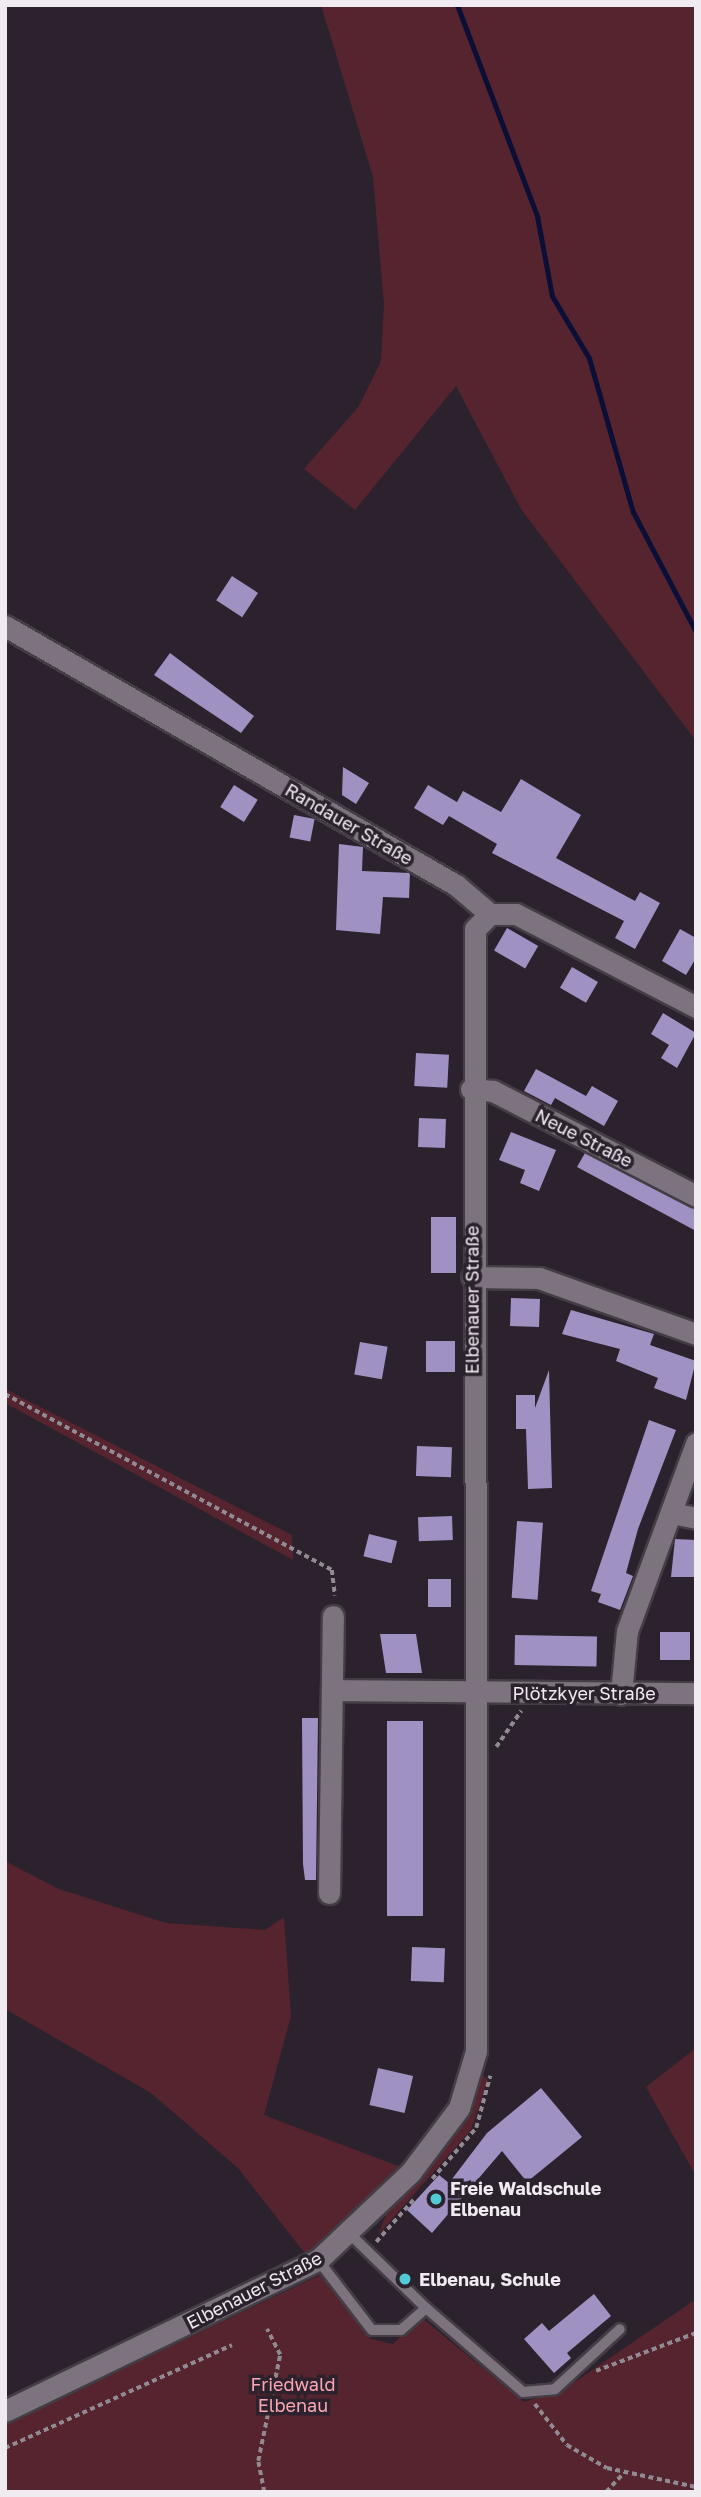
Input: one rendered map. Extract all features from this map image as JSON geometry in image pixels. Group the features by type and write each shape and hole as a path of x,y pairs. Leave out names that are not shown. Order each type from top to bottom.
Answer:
{"street":[{"name":"Randauer Straße","path":"5,626 456,885 489,914"},
{"path":"489,914 528,920 696,1007"},
{"name":"Elbenauer Straße","path":"5,2411 318,2260 351,2235 438,2138 469,2085 476,2051 472,1692 473,937 489,914"},
{"name":"Neue Straße","path":"471,1089 493,1091 696,1196"},
{"path":"472,1278 539,1278 696,1334"},
{"path":"621,1694 627,1631 696,1443"},
{"path":"671,1513 696,1518"},
{"path":"329,1893 332,1616"},
{"path":"332,1690 472,1692"},
{"name":"Plötzkyer Straße","path":"472,1692 696,1693"}],"lane":[{"path":"351,2235 426,2308 523,2392 555,2389 620,2329"},
{"path":"318,2260 372,2330 401,2330 426,2308"}],"path":[{"path":"5,1394 332,1570 332,1616"},
{"path":"264,2492 258,2462 281,2355 267,2329"},
{"path":"588,2374 696,2333"},
{"path":"5,2448 232,2345"},
{"path":"523,2392 567,2445 624,2473 696,2487"},
{"path":"606,2492 624,2473"}],"green space":[{"path":"321,5 696,5 696,741 521,509 456,386 355,510 304,469 359,406 381,361 384,304 373,177"},
{"path":"5,1389 292,1535 293,1560 5,1403"},
{"path":"5,1861 59,1889 166,1923 265,1930 284,1917 291,2016 264,2115 403,2168 307,2256 238,2168 151,2093 5,2009"},
{"path":"696,2048 696,2176 646,2087"},
{"path":"482,2074 488,2080 471,2130 378,2235 386,2215 453,2129"},
{"name":"Friedwald Elbenau","path":"322,2274 371,2339 393,2344 421,2317 524,2402 563,2390 696,2299 696,2492 5,2492 5,2425"}],"building":[{"path":"232,576 258,593 242,617 216,600"},
{"path":"170,653 254,716 241,733 154,675"},
{"path":"343,767 369,783 356,804 342,795"},
{"path":"521,779 581,815 556,858 635,901 640,892 660,903 635,949 615,938 624,921 492,853 497,844 449,816 443,825 414,808 428,785 457,802 463,791 501,812"},
{"path":"234,785 258,800 244,822 220,807"},
{"path":"294,815 315,819 310,842 290,838"},
{"path":"339,844 363,847 362,871 410,873 409,898 383,897 380,934 336,930"},
{"path":"507,928 538,946 525,969 494,951"},
{"path":"680,929 696,938 696,958 686,975 662,961"},
{"path":"572,967 598,982 586,1003 560,988"},
{"path":"663,1013 696,1033 677,1068 661,1058 669,1045 651,1034"},
{"path":"416,1053 449,1055 447,1088 414,1086"},
{"path":"536,1069 586,1096 592,1086 618,1101 604,1126 555,1098 551,1105 524,1091"},
{"path":"419,1118 446,1119 445,1148 418,1147"},
{"path":"511,1132 556,1150 539,1191 520,1183 525,1170 499,1160"},
{"path":"585,1153 696,1209 696,1231 577,1167"},
{"path":"431,1217 456,1217 456,1273 431,1273"},
{"path":"511,1298 540,1299 539,1327 510,1326"},
{"path":"571,1310 654,1334 650,1345 696,1361 686,1400 654,1388 658,1378 616,1361 620,1349 562,1334"},
{"path":"426,1341 455,1341 455,1372 426,1372"},
{"path":"360,1342 388,1347 382,1379 354,1374"},
{"path":"549,1370 552,1488 528,1489 526,1429 516,1429 516,1395 535,1395 535,1408"},
{"path":"649,1420 676,1430 638,1529 626,1573 633,1576 620,1610 598,1602 601,1594 591,1591"},
{"path":"417,1446 452,1447 451,1477 416,1476"},
{"path":"452,1516 453,1540 419,1541 418,1517"},
{"path":"517,1521 543,1523 538,1600 512,1598"},
{"path":"369,1534 397,1541 392,1563 363,1556"},
{"path":"675,1539 696,1540 696,1577 671,1577"},
{"path":"428,1579 451,1579 451,1607 428,1607"},
{"path":"660,1632 690,1632 690,1660 660,1660"},
{"path":"380,1634 416,1634 422,1673 386,1673"},
{"path":"515,1635 597,1636 596,1666 514,1665"},
{"path":"302,1718 318,1718 316,1880 305,1880 303,1864"},
{"path":"387,1721 423,1721 423,1916 387,1916"},
{"path":"412,1947 445,1948 444,1982 411,1981"},
{"path":"378,2068 413,2076 405,2113 369,2105"},
{"path":"541,2088 582,2137 527,2182 502,2151 432,2233 407,2210 439,2175 449,2183 487,2133"},
{"path":"594,2294 611,2316 567,2353 571,2358 554,2373 524,2339 542,2323 549,2331"}],"waterway":[{"path":"457,5 537,216 552,296 589,358 633,512 696,632"}],"place":[{"name":"Freie Waldschule Elbenau","path":"436,2199"},
{"name":"Elbenau, Schule","path":"405,2279"}]}
